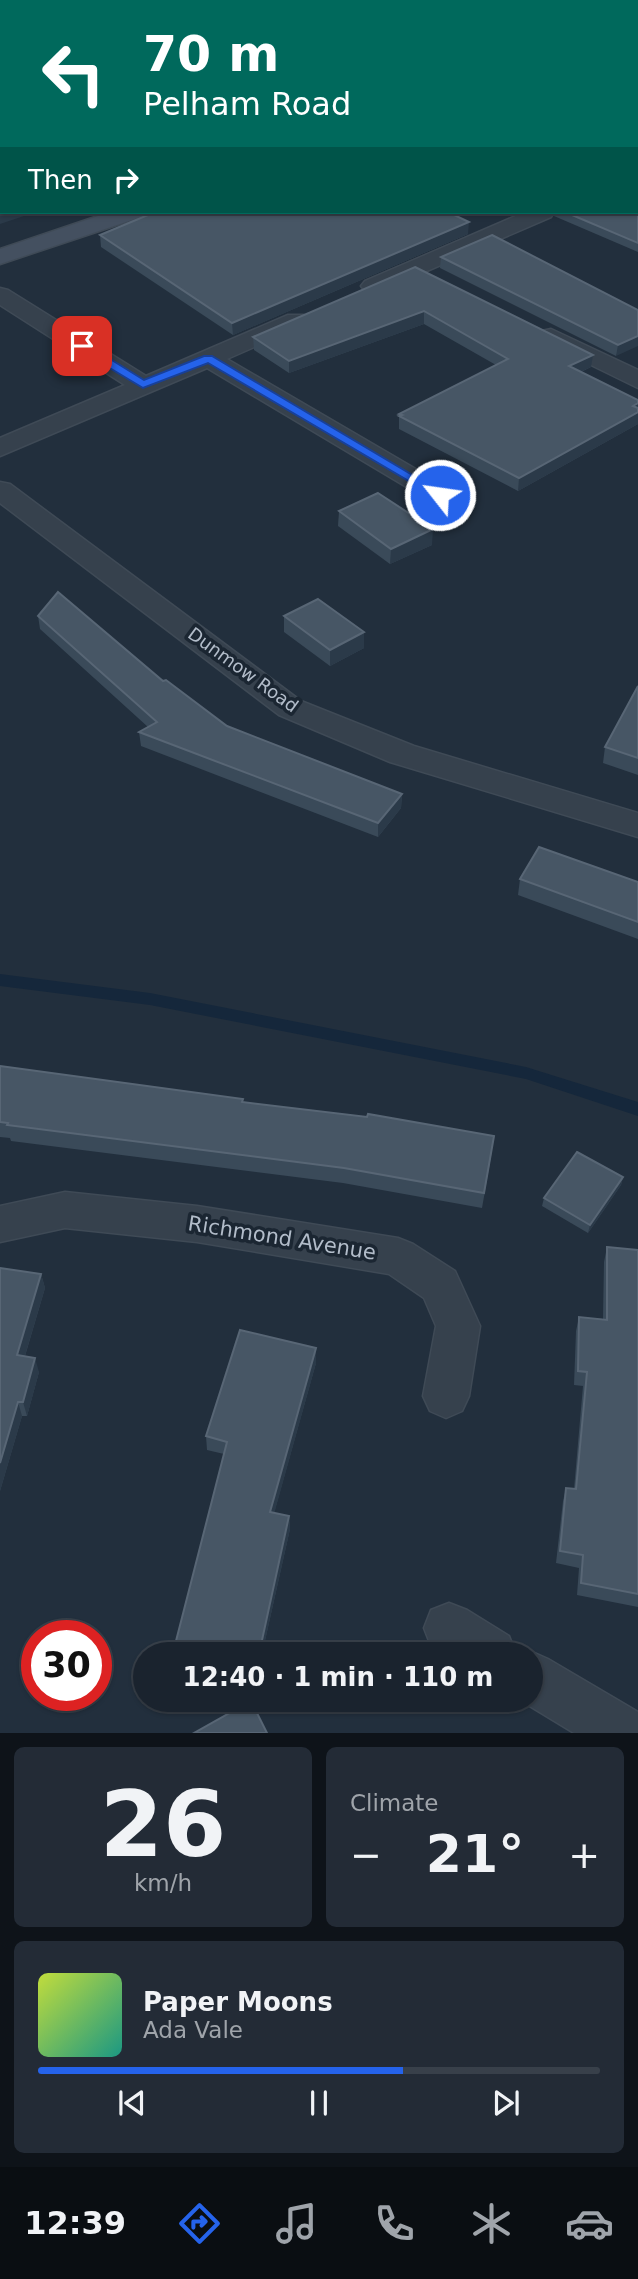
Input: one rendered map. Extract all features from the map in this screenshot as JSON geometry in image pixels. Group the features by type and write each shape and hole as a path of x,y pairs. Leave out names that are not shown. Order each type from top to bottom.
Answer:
{"main road":[{"path":"0,257 127,214"}],"street":[{"path":"354,294 538,214"},
{"path":"415,267 440,280"},
{"path":"0,295 143,385"},
{"path":"0,448 318,310"},
{"path":"527,324 638,380"},
{"path":"208,358 440,495"},
{"name":"Dunmow Road","path":"0,490 290,708 402,754 638,825"},
{"name":"Richmond Avenue","path":"0,1224 65,1210 197,1224 398,1257 440,1284 458,1326 446,1396"},
{"path":"449,1628 472,1642"},
{"path":"543,1685 624,1733"}],"building":[{"path":"150,214 452,214 469,222 232,323 100,235"},
{"path":"570,214 638,214 638,243"},
{"path":"492,235 638,310 638,336 618,345 441,257"},
{"path":"415,267 593,355 569,366 638,400 633,406 638,408 638,412 519,478 399,416 508,359 424,311 289,361 253,337"},
{"path":"378,493 433,529 391,549 339,511"},
{"path":"58,592 163,681 166,680 227,726 402,794 378,823 139,732 157,722 38,616"},
{"path":"318,599 364,632 330,650 284,616"},
{"path":"638,686 638,758 605,747"},
{"path":"539,847 638,882 638,922 520,879"},
{"path":"0,1066 243,1099 242,1102 367,1117 368,1114 494,1136 484,1193 344,1168 7,1125 8,1123 0,1122"},
{"path":"577,1152 623,1177 590,1225 544,1198"},
{"path":"607,1247 638,1250 638,1594 581,1583 583,1555 560,1551 566,1488 576,1489 587,1372 578,1371 579,1317 607,1320"},
{"path":"0,1268 41,1274 17,1355 35,1358 23,1402 18,1402 0,1463"},
{"path":"240,1330 316,1348 270,1512 289,1516 262,1642 176,1641 227,1442 206,1436"},
{"path":"231,1712 256,1712 267,1733 194,1733"}],"waterway":[{"path":"0,980 150,999 526,1073 638,1109"}],"route":[{"path":"82,346 143,385 208,358 440,495"}]}
